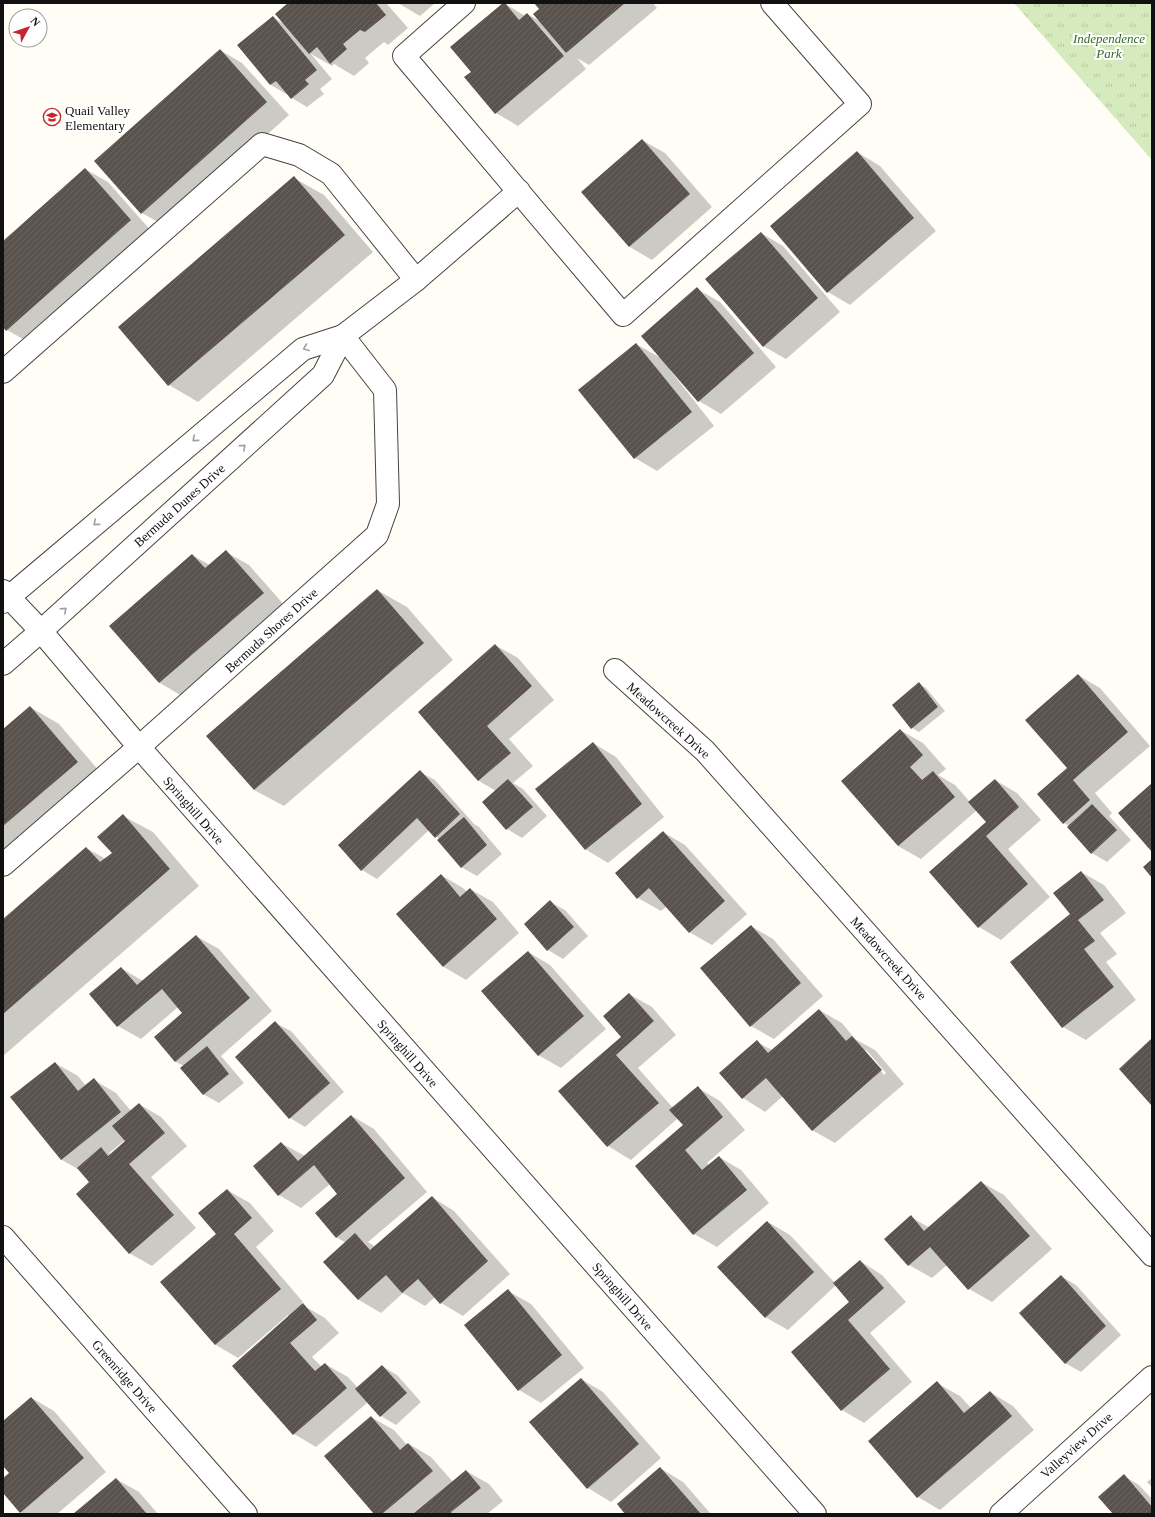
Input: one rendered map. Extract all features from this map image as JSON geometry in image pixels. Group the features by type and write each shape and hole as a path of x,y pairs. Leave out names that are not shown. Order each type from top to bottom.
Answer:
{"street":[{"path":"464,3 404,56 623,315 860,104 772,3"},
{"path":"3,372 262,144 299,155 331,174 416,280"},
{"name":"Bermuda Dunes Drive","path":"5,596 303,349 343,336 416,280 518,190"},
{"name":"Bermuda Dunes Drive","path":"3,664 323,375 343,336"},
{"name":"Bermuda Shores Drive","path":"3,865 139,747 377,535 388,504 385,390 343,336"},
{"name":"Springhill Drive","path":"5,596 41,631 139,747 815,1514"},
{"name":"Meadowcreek Drive","path":"615,670 705,751 1152,1255"},
{"name":"Greenridge Drive","path":"3,1237 246,1514"},
{"name":"Valleyview Drive","path":"1001,1514 1152,1377"}],"green space":[{"name":"Independence Park","path":"1014,3 1152,3 1152,160"}],"building":[{"path":"288,3 376,3 386,15 365,32 360,30 343,44 347,49 330,64 317,47 309,54 275,14"},
{"path":"503,3 505,3 519,20 527,13 564,56 495,114 464,77 471,72 450,47"},
{"path":"534,3 625,3 566,53 533,14 539,9"},
{"path":"273,16 317,70 305,80 309,84 291,99 276,81 270,85 237,45"},
{"path":"220,49 267,102 141,214 94,161"},
{"path":"642,139 690,194 629,247 581,192"},
{"path":"857,151 914,218 827,293 770,226"},
{"path":"85,168 131,220 6,331 3,327 3,241"},
{"path":"294,176 345,235 168,386 118,327"},
{"path":"761,232 818,298 763,347 705,279"},
{"path":"697,287 754,353 698,402 641,336"},
{"path":"636,343 692,412 634,459 578,390"},
{"path":"226,550 264,593 159,683 109,626 192,554 205,568"},
{"path":"377,589 424,643 254,790 206,736"},
{"path":"495,644 532,686 487,726 511,753 478,781 418,712"},
{"path":"1078,674 1128,732 1073,780 1090,800 1063,824 1037,794 1067,768 1025,720"},
{"path":"919,682 938,707 911,729 892,705"},
{"path":"30,706 78,762 3,826 3,729"},
{"path":"900,729 923,755 910,767 922,780 933,771 955,797 898,846 841,781"},
{"path":"593,742 642,804 585,850 535,789"},
{"path":"420,770 460,814 435,838 417,818 361,871 338,845"},
{"path":"508,779 533,807 506,830 482,802"},
{"path":"995,779 1019,807 986,836 1028,884 978,928 929,872 986,822 968,802"},
{"path":"1152,783 1152,852 1118,813"},
{"path":"1092,804 1117,830 1091,854 1067,827"},
{"path":"123,814 170,869 3,1014 3,919 86,847 100,862 112,853 97,837"},
{"path":"464,817 487,845 461,868 437,840"},
{"path":"663,831 725,901 689,933 649,888 637,899 615,873"},
{"path":"1152,859 1152,878 1143,867"},
{"path":"1081,871 1104,900 1078,920 1095,941 1084,949 1114,987 1062,1028 1010,962 1070,914 1053,893"},
{"path":"441,874 460,897 470,888 497,919 443,967 396,914"},
{"path":"550,900 574,927 547,951 524,924"},
{"path":"751,925 801,983 750,1027 700,968"},
{"path":"196,935 250,998 175,1062 154,1037 182,1013 162,989 117,1027 89,994 121,967 137,985"},
{"path":"528,951 584,1016 538,1056 481,991"},
{"path":"629,993 654,1021 616,1055 659,1103 607,1147 558,1091 621,1037 603,1016"},
{"path":"819,1009 846,1041 852,1036 882,1070 812,1131 766,1078 742,1099 719,1073 757,1040 768,1053"},
{"path":"275,1021 330,1083 289,1119 235,1057"},
{"path":"1152,1038 1152,1106 1119,1069"},
{"path":"207,1046 229,1074 203,1095 180,1068"},
{"path":"55,1062 78,1091 94,1078 121,1112 61,1160 10,1097"},
{"path":"698,1086 723,1117 685,1150 702,1170 719,1156 747,1190 693,1235 635,1166 683,1125 669,1110"},
{"path":"139,1103 165,1133 129,1164 174,1215 129,1254 76,1194 89,1182 77,1168 101,1147 108,1156 125,1141 112,1126"},
{"path":"351,1115 405,1178 336,1238 315,1213 337,1194 314,1165 278,1196 253,1166 281,1142 298,1161"},
{"path":"981,1181 1030,1236 968,1290 930,1247 908,1266 884,1239 911,1215 924,1231"},
{"path":"227,1189 252,1218 234,1234 281,1289 215,1345 160,1282 216,1234 198,1213"},
{"path":"432,1196 488,1261 440,1304 418,1279 402,1293 386,1275 358,1300 323,1262 355,1233 370,1250"},
{"path":"767,1221 814,1272 765,1318 717,1267"},
{"path":"860,1260 884,1288 848,1320 890,1369 841,1411 791,1352 849,1302 833,1283"},
{"path":"1061,1275 1106,1326 1065,1364 1019,1313"},
{"path":"508,1289 562,1355 518,1391 464,1325"},
{"path":"303,1303 317,1320 290,1343 315,1371 325,1363 347,1388 293,1435 232,1366"},
{"path":"382,1365 407,1393 380,1417 355,1389"},
{"path":"581,1378 639,1444 587,1489 529,1422"},
{"path":"937,1381 964,1413 990,1391 1012,1416 917,1498 868,1441"},
{"path":"31,1397 84,1458 20,1513 3,1493 3,1478 9,1473 3,1466 3,1421"},
{"path":"371,1416 400,1450 408,1443 433,1471 382,1514 374,1514 324,1456"},
{"path":"660,1467 701,1514 625,1514 617,1504"},
{"path":"466,1470 481,1488 451,1512 452,1514 413,1514"},
{"path":"1124,1474 1152,1507 1152,1514 1113,1514 1098,1497"},
{"path":"116,1478 147,1514 73,1514"}],"place":[{"name":"Quail Valley Elementary","path":"52,117"}]}
